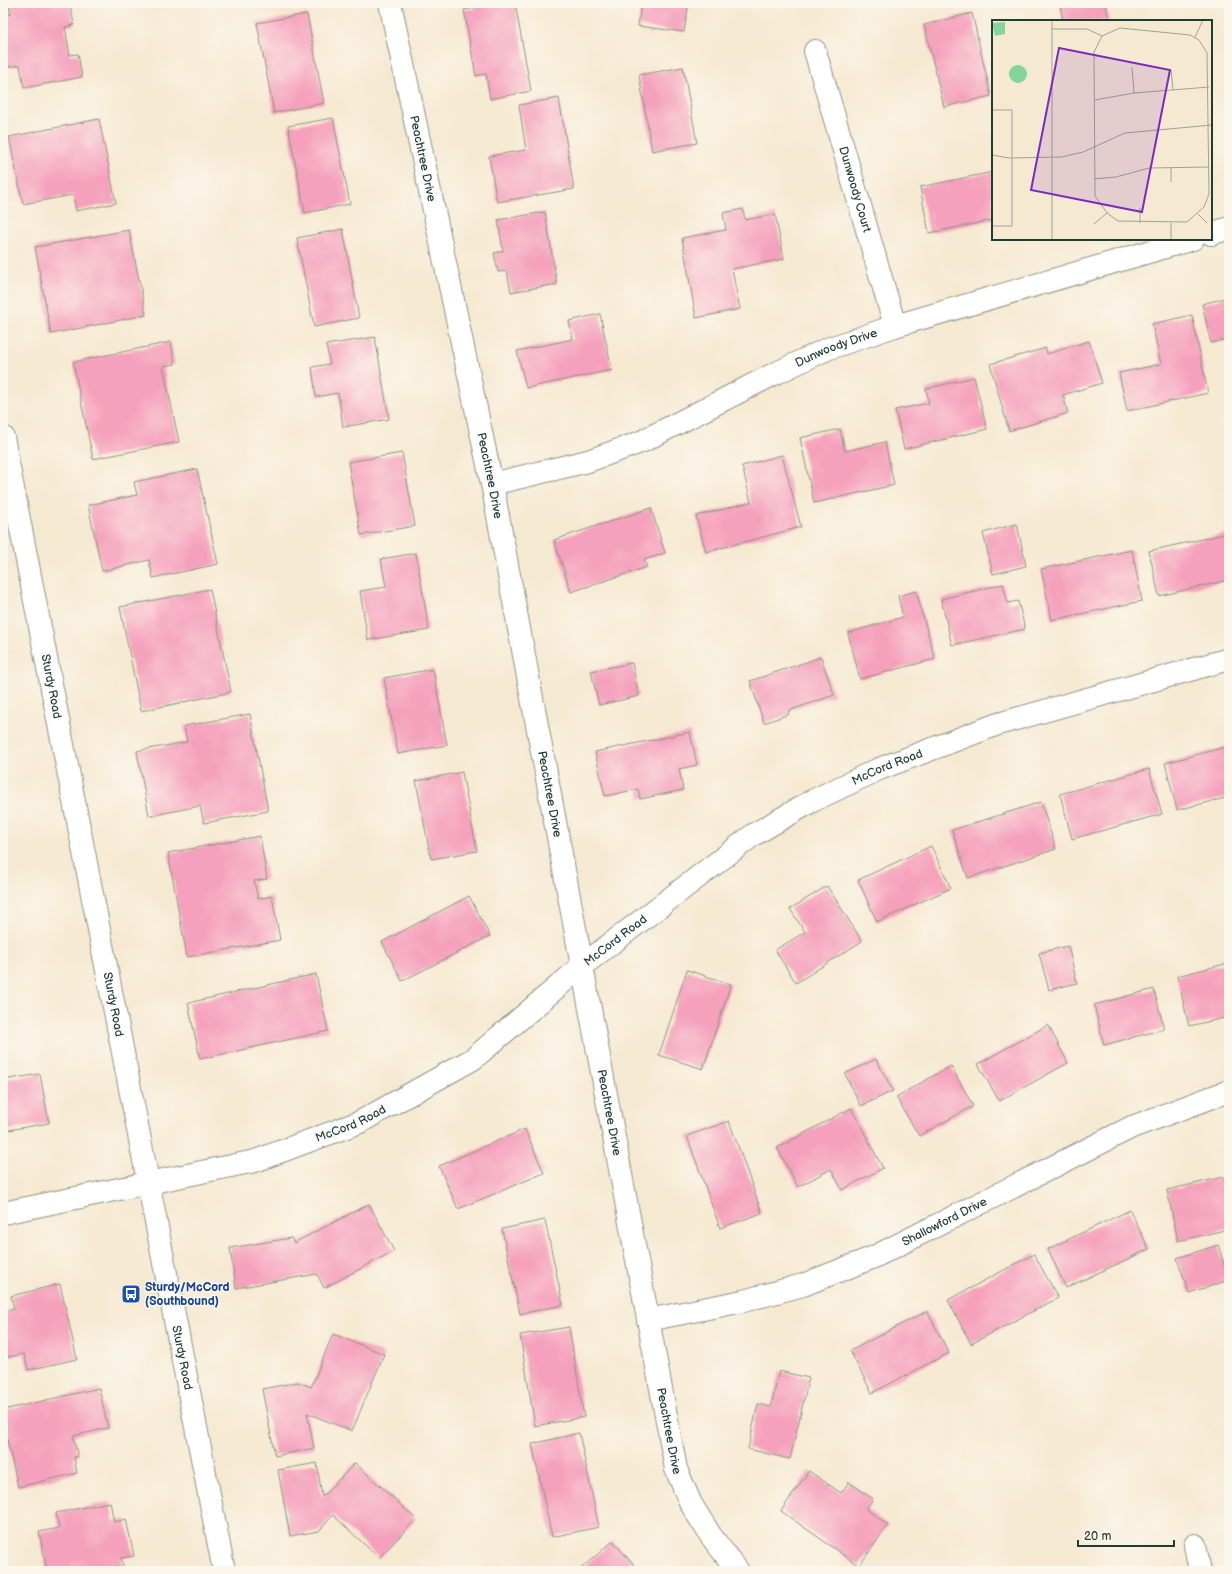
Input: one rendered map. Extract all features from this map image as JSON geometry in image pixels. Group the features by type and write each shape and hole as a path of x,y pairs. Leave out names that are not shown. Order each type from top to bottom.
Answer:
{"street":[{"name":"Peachtree Drive","path":"390,3 492,484 676,1469 691,1504 711,1536 738,1571"},
{"name":"Dunwoody Court","path":"816,51 895,326"},
{"path":"1212,234 1229,228"},
{"name":"Dunwoody Drive","path":"492,484 588,461 641,442 770,376 827,349 895,326 1189,240"},
{"name":"Sturdy Road","path":"3,437 224,1571"},
{"name":"McCord Road","path":"3,1213 255,1161 360,1122 473,1060 583,966 753,835 812,801 872,772 998,724 1229,659"},
{"name":"Shallowford Drive","path":"648,1320 743,1301 795,1287 874,1257 1132,1126 1229,1091"},
{"path":"1195,1545 1200,1571"}],"building":[{"path":"8,3 70,3 74,25 65,27 70,55 78,54 82,77 24,88 20,65 3,68 3,16 11,14"},
{"path":"503,3 515,3 531,91 490,99 486,74 476,76 464,10"},
{"path":"641,3 689,3 684,32 638,26"},
{"path":"1073,3 1106,3 1109,20 1063,20 1060,5"},
{"path":"972,13 991,96 944,107 924,25"},
{"path":"307,14 324,103 274,113 257,23"},
{"path":"683,67 697,143 652,151 639,75"},
{"path":"559,98 574,189 497,202 489,156 526,150 519,105"},
{"path":"333,118 350,204 305,213 288,126"},
{"path":"99,119 116,203 76,211 73,195 23,204 9,137"},
{"path":"992,172 992,220 929,233 920,187"},
{"path":"743,209 745,220 775,214 784,259 732,269 740,309 696,318 682,238 726,230 723,213"},
{"path":"545,212 557,284 511,292 507,271 498,272 494,253 503,251 498,220"},
{"path":"343,229 359,318 314,327 297,238"},
{"path":"129,230 146,315 51,334 35,247"},
{"path":"1229,297 1229,339 1211,343 1202,304"},
{"path":"600,314 612,370 526,388 517,351 573,339 569,321"},
{"path":"1192,315 1208,393 1127,411 1119,373 1161,364 1152,324"},
{"path":"375,337 389,419 343,427 338,393 316,397 312,367 330,364 326,345"},
{"path":"1089,341 1102,383 1063,395 1068,413 1009,431 990,364 1046,348 1047,354"},
{"path":"171,342 175,364 163,366 179,442 93,459 73,362"},
{"path":"974,377 987,429 904,449 895,410 929,403 926,389"},
{"path":"840,429 845,451 885,442 894,485 814,503 800,438"},
{"path":"402,453 415,526 361,535 348,462"},
{"path":"782,455 801,527 706,552 696,516 751,502 742,466"},
{"path":"197,469 218,564 153,578 149,560 102,571 88,505 137,495 134,482"},
{"path":"651,508 665,553 644,560 647,567 571,592 554,540"},
{"path":"1017,524 1026,566 993,574 983,533"},
{"path":"1229,533 1229,580 1159,596 1149,551"},
{"path":"1132,550 1142,601 1052,620 1041,569"},
{"path":"416,553 429,630 368,640 360,591 386,587 381,559"},
{"path":"1003,584 1008,603 1018,601 1025,629 952,645 941,599"},
{"path":"210,589 231,692 141,711 120,607"},
{"path":"916,591 935,659 860,679 848,633 903,617 898,596"},
{"path":"821,657 834,695 788,711 789,714 764,723 750,681"},
{"path":"632,663 639,696 599,705 591,671"},
{"path":"433,669 447,745 398,754 384,678"},
{"path":"250,714 268,811 204,823 200,806 149,816 137,751 187,742 184,726"},
{"path":"690,732 697,765 679,769 683,790 640,799 638,789 605,796 595,752"},
{"path":"1229,746 1229,797 1177,810 1165,763"},
{"path":"1149,769 1162,814 1072,839 1060,794"},
{"path":"462,772 477,851 431,859 416,781"},
{"path":"1041,802 1056,849 968,878 952,830"},
{"path":"260,836 267,879 254,881 258,899 272,896 280,940 187,957 168,853"},
{"path":"931,846 951,888 877,922 858,880"},
{"path":"827,886 862,941 796,983 775,950 805,932 790,909"},
{"path":"469,896 490,936 402,981 382,942"},
{"path":"1068,946 1077,983 1049,990 1039,953"},
{"path":"1229,963 1229,1017 1189,1026 1177,976"},
{"path":"687,970 731,984 703,1069 659,1055"},
{"path":"316,974 328,1031 200,1059 188,1003"},
{"path":"1154,989 1164,1029 1104,1045 1094,1005"},
{"path":"1048,1025 1068,1063 999,1101 978,1064"},
{"path":"876,1059 893,1091 861,1106 845,1074"},
{"path":"951,1066 973,1106 919,1136 896,1097"},
{"path":"40,1074 49,1123 3,1131 3,1080"},
{"path":"851,1108 883,1168 842,1190 831,1169 798,1187 777,1148"},
{"path":"729,1121 762,1213 720,1228 687,1136"},
{"path":"525,1129 544,1173 458,1209 439,1166"},
{"path":"1224,1177 1229,1200 1229,1229 1178,1241 1167,1190"},
{"path":"369,1204 394,1251 324,1288 317,1274 236,1288 230,1248 291,1238 294,1243"},
{"path":"1130,1210 1149,1249 1066,1288 1048,1249"},
{"path":"545,1220 563,1305 520,1314 502,1229"},
{"path":"1218,1245 1229,1280 1189,1293 1177,1258"},
{"path":"1034,1254 1058,1298 971,1344 948,1300"},
{"path":"60,1284 77,1359 28,1370 24,1354 3,1358 3,1312 14,1309 11,1296"},
{"path":"927,1311 949,1353 872,1393 850,1351"},
{"path":"569,1327 584,1417 535,1426 520,1335"},
{"path":"333,1334 384,1354 352,1431 307,1413 314,1448 275,1456 262,1389 298,1382 311,1387"},
{"path":"779,1371 809,1378 790,1459 748,1449 758,1404 771,1407"},
{"path":"99,1388 108,1428 73,1436 78,1457 74,1457 77,1473 18,1487 3,1422 3,1410"},
{"path":"579,1433 599,1527 552,1537 532,1444"},
{"path":"317,1463 322,1497 355,1463 416,1519 379,1558 333,1515 319,1531 290,1536 278,1470"},
{"path":"809,1471 841,1493 849,1482 873,1499 866,1509 888,1525 859,1566 781,1511"},
{"path":"110,1502 114,1522 126,1519 134,1556 121,1558 124,1571 47,1571 39,1532 59,1528 56,1513"},
{"path":"613,1541 639,1571 578,1571"}],"place":[{"name":"Sturdy/McCord (Southbound)","path":"131,1294"}]}
